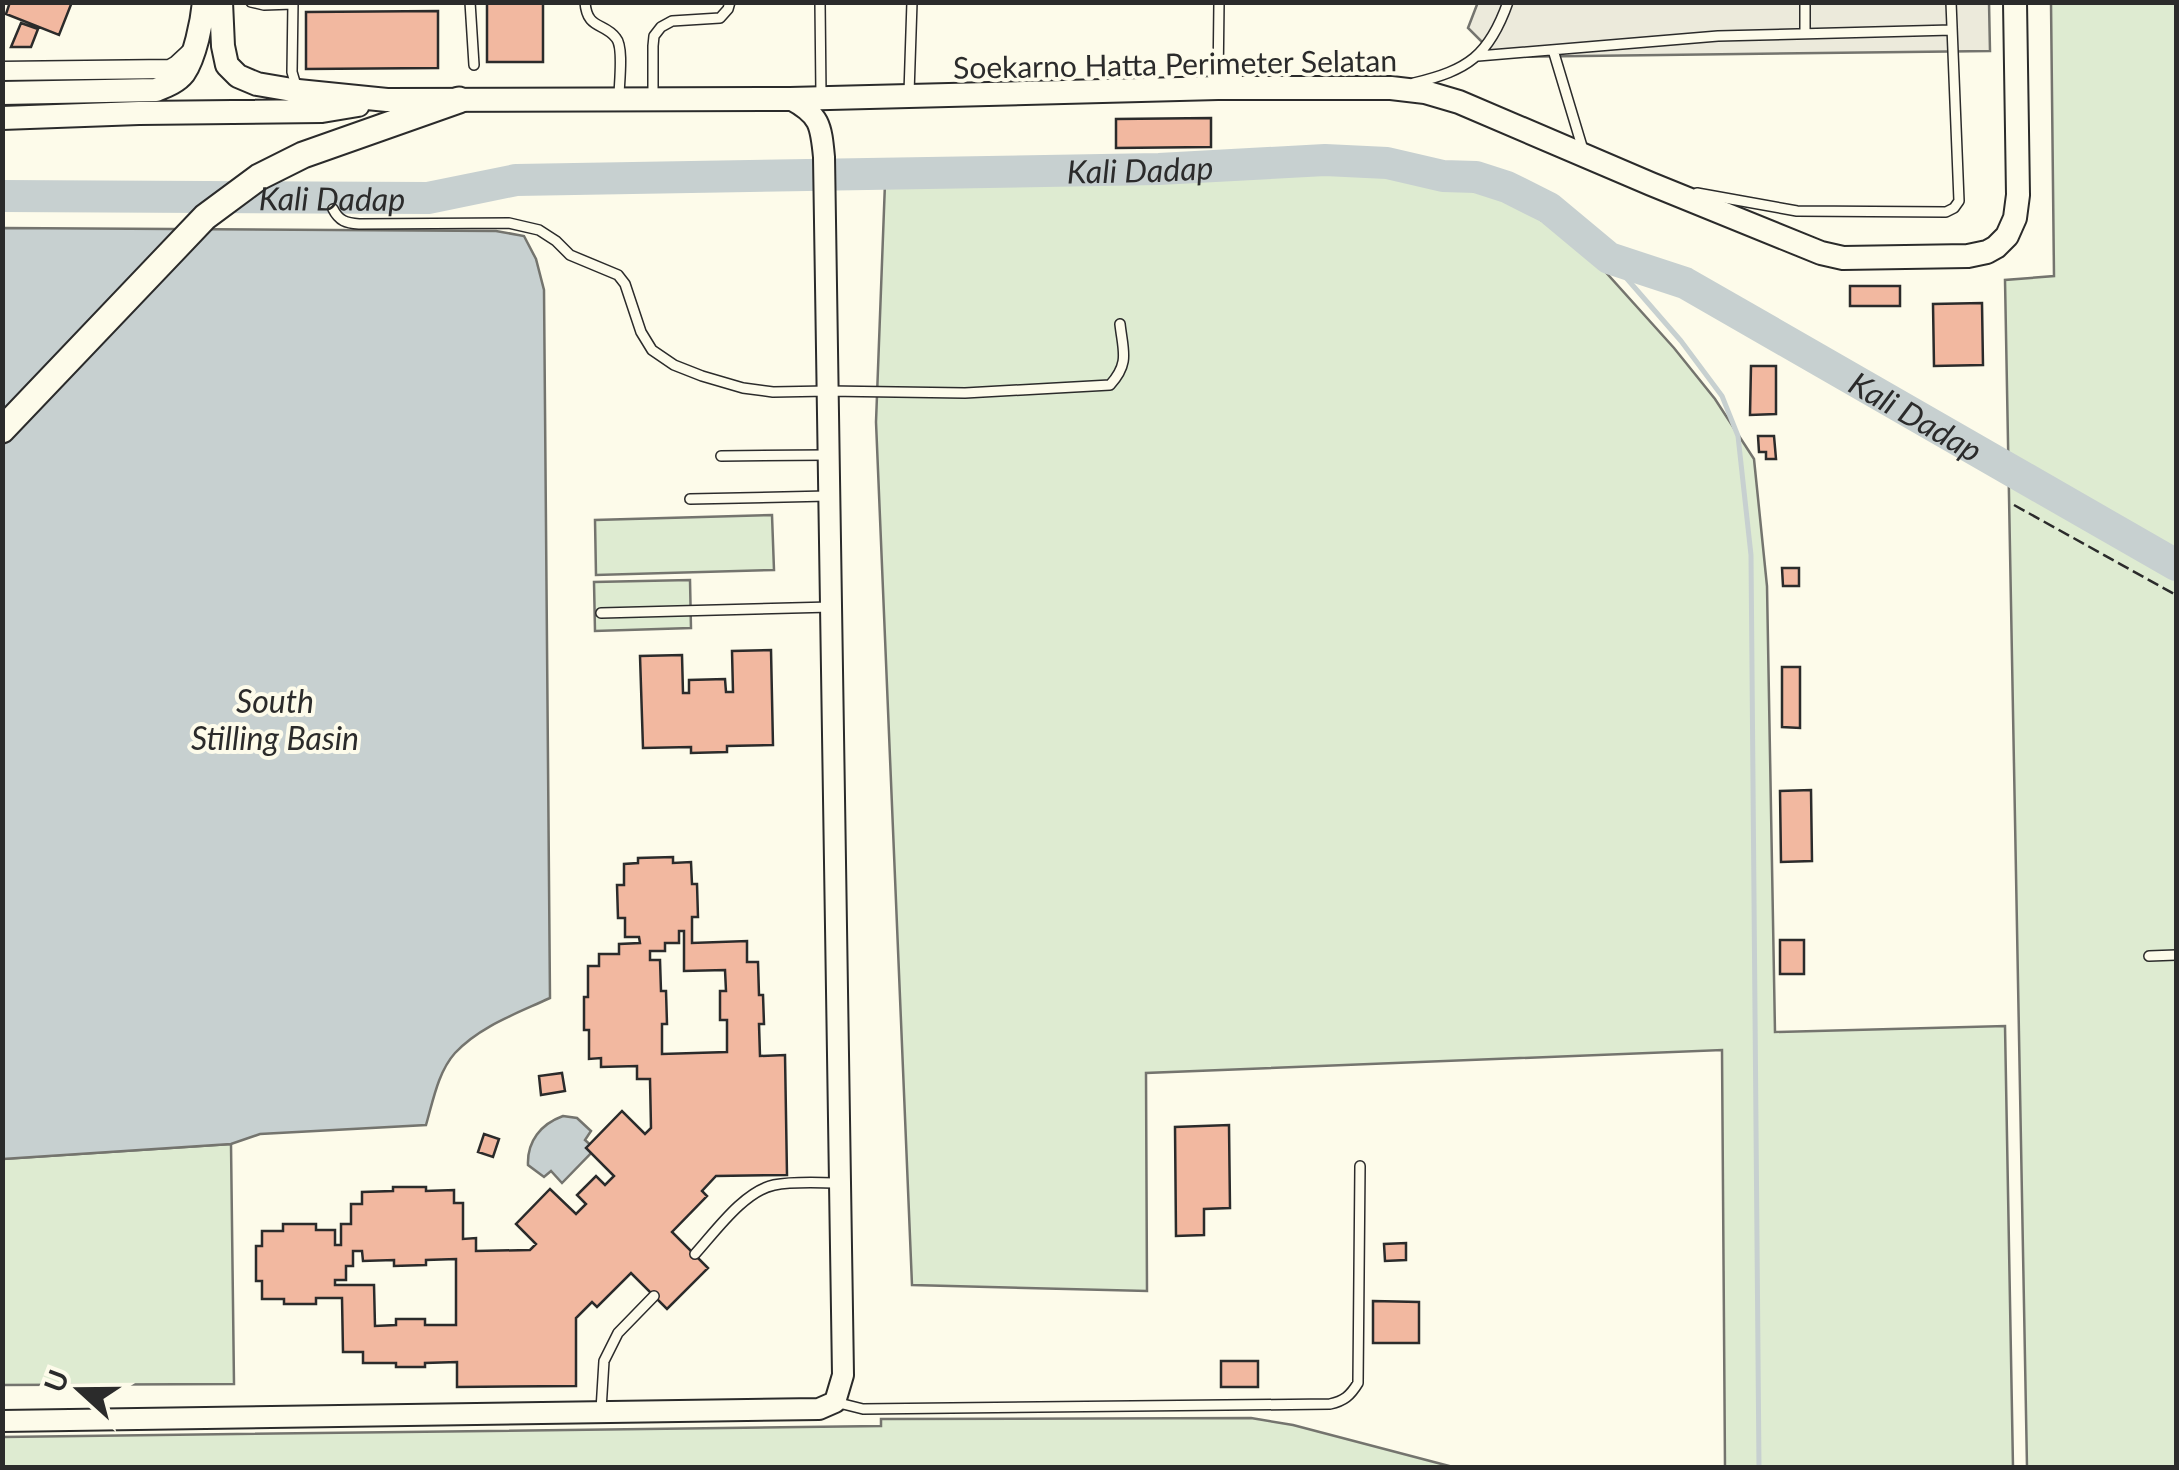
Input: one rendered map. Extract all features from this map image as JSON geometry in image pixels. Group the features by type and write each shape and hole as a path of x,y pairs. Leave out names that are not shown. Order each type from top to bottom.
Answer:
{"main road":[{"path":"2,94 156,90 172,84 184,74 194,49 204,2"},
{"path":"221,2 227,66 257,84 298,91 387,100 790,99"},
{"name":"Soekarno Hatta Perimeter Selatan","path":"790,99 1218,88 1390,88 1425,92 1821,252 1844,258 1968,256 1996,248 2012,228 2018,195 2015,2"},
{"path":"2,118 322,111 387,100"},
{"path":"2,430 205,217 259,176 303,154 459,100"}],"street":[{"path":"2,70 170,68 194,49"},
{"path":"2,1420 819,1408 835,1402 842,1375 824,158 821,129 815,116 790,99"}],"lane":[{"path":"251,2 293,3 292,72 298,91"},
{"path":"470,2 474,65"},
{"path":"585,2 594,26 614,35 620,46 619,99"},
{"path":"653,101 654,36 661,26 672,21 720,18 730,2"},
{"path":"820,2 821,98"},
{"path":"909,96 912,2"},
{"path":"1218,88 1219,2"},
{"path":"1390,88 1448,75 1478,56 1491,40 1508,2"},
{"path":"1805,2 1806,33"},
{"path":"1651,184 1797,212 1946,212 1954,208 1959,201 1951,2"},
{"path":"1478,56 1718,36 1952,30"},
{"path":"1553,50 1584,156"},
{"path":"333,209 347,223 509,223 539,230 570,255 618,274 652,350 674,365 743,388 773,392 965,393 1110,385 1124,362 1120,324"},
{"path":"721,456 828,456"},
{"path":"690,499 830,496"},
{"path":"601,613 831,607"},
{"path":"2150,956 2176,955"},
{"path":"835,1402 862,1409 1342,1401 1358,1383 1360,1166"},
{"path":"695,1254 758,1191 772,1186 840,1183"},
{"path":"601,1412 604,1361 618,1332 654,1296"}],"green space":[{"path":"2051,3 2176,3 2176,1467 2027,1467 2005,280 2054,276"},
{"path":"1383,173 1508,198 1544,222 1601,267 1674,348 1715,399 1754,459 1767,586 1775,1032 2005,1026 2013,1467 1725,1467 1722,1050 1146,1073 1147,1291 912,1285 876,422 885,183"},
{"path":"772,515 774,570 596,575 595,520"},
{"path":"690,580 691,628 595,631 594,582"},
{"path":"231,1144 234,1384 3,1385 3,1159"},
{"path":"1251,1418 1293,1425 1453,1467 2,1467 3,1437 881,1426 881,1419"}],"shaded area":[{"path":"1478,2 1989,2 1990,51 1497,57 1468,28"}],"water":[{"name":"South Stilling Basin","path":"3,228 496,231 524,236 536,259 544,290 550,998 488,1028 455,1053 440,1078 426,1125 260,1134 231,1144 3,1159"},
{"path":"563,1116 577,1118 591,1131 585,1140 595,1149 562,1183 551,1171 544,1177 528,1165 537,1134"}],"building":[{"path":"10,2 72,2 59,35 6,14"},
{"path":"487,2 543,2 543,62 487,62"},
{"path":"438,11 438,68 306,69 306,12"},
{"path":"21,23 38,29 31,47 11,47"},
{"path":"1211,118 1211,147 1116,148 1116,119"},
{"path":"1850,286 1900,286 1900,306 1850,306"},
{"path":"1982,303 1983,365 1934,366 1933,304"},
{"path":"1751,366 1776,366 1776,414 1750,415"},
{"path":"1758,436 1774,436 1776,459 1766,459 1766,452 1759,452"},
{"path":"1782,568 1799,568 1799,586 1783,586"},
{"path":"771,650 773,745 727,746 727,752 691,753 691,747 643,748 640,656 682,655 683,693 689,693 689,680 725,679 726,692 733,692 732,651"},
{"path":"1782,667 1800,667 1800,728 1782,727"},
{"path":"1811,790 1812,861 1781,862 1780,791"},
{"path":"673,857 673,863 691,862 692,884 697,884 698,917 692,917 692,943 747,941 747,962 758,962 759,995 763,995 760,1056 785,1055 787,1175 716,1176 702,1191 707,1196 672,1232 708,1268 667,1309 631,1273 597,1307 592,1302 576,1318 576,1386 457,1387 457,1362 425,1363 425,1367 363,1363 363,1352 343,1352 342,1298 316,1298 316,1304 262,1299 262,1281 256,1281 256,1246 262,1246 262,1231 283,1231 283,1224 316,1224 316,1230 335,1230 335,1245 341,1245 341,1224 351,1224 351,1204 362,1204 362,1192 393,1191 393,1187 454,1190 454,1203 463,1203 463,1239 476,1238 476,1251 530,1250 536,1244 516,1224 550,1189 576,1214 586,1204 577,1195 596,1176 605,1185 614,1176 586,1148 622,1111 645,1134 651,1128 650,1079 637,1079 637,1066 601,1067 601,1058 589,1059 584,997 588,997 588,966 599,966 599,954 619,954 619,944 640,943 639,937 625,937 625,918 618,918 617,885 624,885 624,864 638,863 638,858","holes":["679,931 684,931 684,971 725,970 726,991 720,991 720,1020 727,1020 727,1052 662,1054 662,1024 667,1024 666,991 661,991 660,960 650,960 650,951 665,951 665,943 679,943","353,1251 362,1251 363,1261 394,1260 394,1266 456,1259 456,1325 425,1325 425,1319 396,1319 396,1325 375,1326 374,1285 335,1285 335,1280 346,1280 346,1266 353,1266"]},
{"path":"1780,940 1804,940 1804,974 1780,974"},
{"path":"562,1073 565,1091 541,1095 539,1076"},
{"path":"1229,1125 1230,1208 1204,1209 1204,1235 1176,1236 1175,1127"},
{"path":"484,1134 499,1139 493,1157 478,1152"},
{"path":"1406,1243 1406,1260 1385,1261 1384,1244"},
{"path":"1373,1301 1419,1302 1419,1343 1373,1343"},
{"path":"1221,1361 1258,1361 1258,1387 1221,1387"}],"waterway":[{"name":"Kali Dadap","path":"2,196 428,198 516,180 1159,169 1325,160 1387,163 1443,176 1476,177 1549,208 1609,258 1685,283 2176,565"},
{"path":"1609,258 1681,341 1722,396 1738,436 1751,555 1759,1468"}],"fence":[{"path":"2014,505 2176,595"}]}
